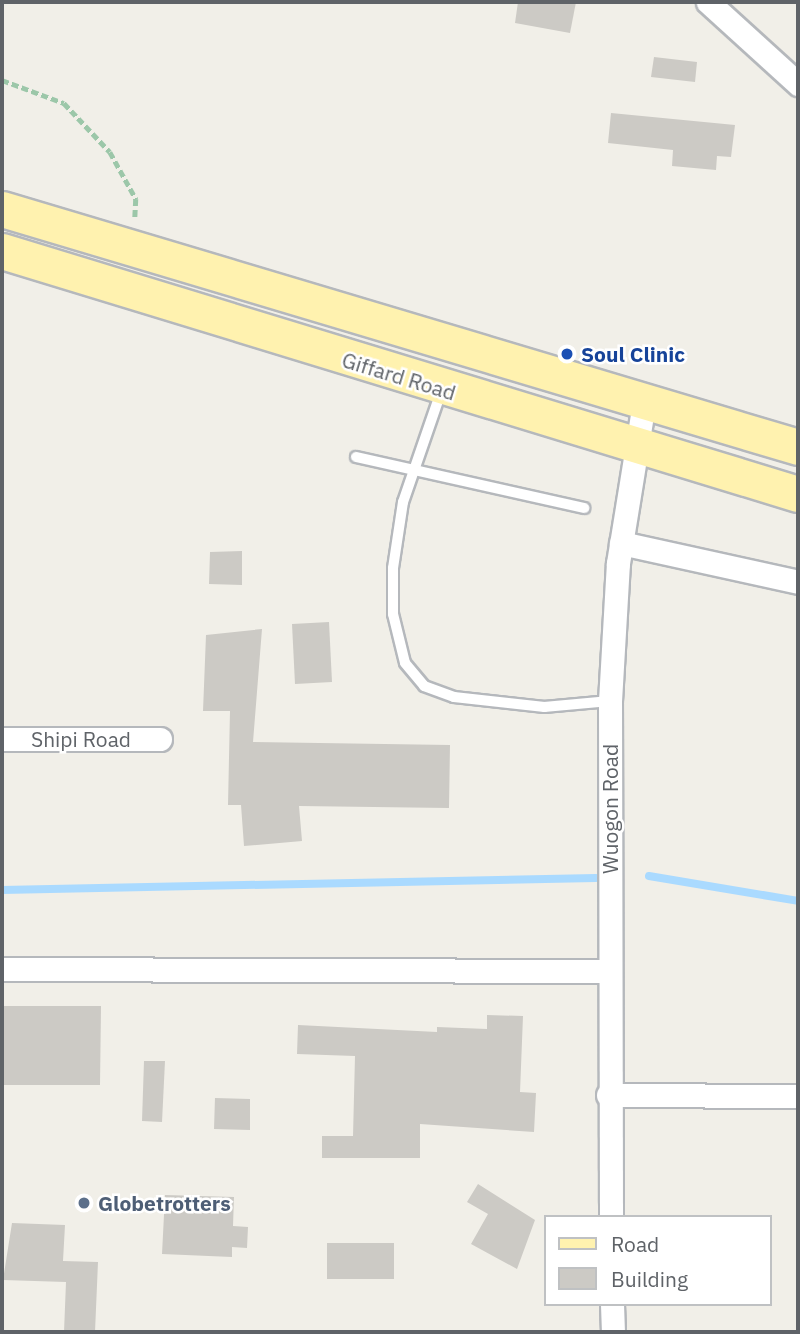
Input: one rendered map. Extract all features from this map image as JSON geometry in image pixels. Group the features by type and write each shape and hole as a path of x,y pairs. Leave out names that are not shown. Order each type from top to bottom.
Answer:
{"main road":[{"name":"Giffard Road","path":"2,209 645,403 798,446"},
{"name":"Giffard Road","path":"2,251 635,449 798,494"}],"street":[{"path":"708,2 798,84"},
{"name":"Wuogon Road","path":"611,1215 608,1096 610,701 621,543 645,403"},
{"path":"621,543 798,582"},
{"name":"Shipi Road","path":"2,739 160,739"},
{"path":"2,969 610,971"},
{"path":"608,1096 798,1096"},
{"path":"612,1306 613,1332"}],"lane":[{"path":"442,389 414,469 393,568 393,614 405,663 424,686 454,697 544,707 610,701"},
{"path":"356,457 584,508"}],"path":[{"path":"2,80 64,103 110,152 136,199 135,251"}],"building":[{"path":"518,2 576,2 570,33 515,23"},
{"path":"654,57 697,62 695,82 651,77"},
{"path":"611,113 735,125 731,157 717,156 716,170 672,166 673,150 608,143"},
{"path":"242,551 242,585 209,584 210,552"},
{"path":"329,622 332,682 295,684 292,624"},
{"path":"262,629 253,742 450,745 449,808 299,806 302,841 244,846 241,805 228,805 230,711 203,711 206,635"},
{"path":"2,1006 101,1006 100,1085 2,1085"},
{"path":"487,1015 523,1016 520,1092 536,1093 534,1132 420,1124 420,1158 322,1158 322,1136 353,1136 355,1056 297,1054 298,1025 437,1032 437,1027 487,1029"},
{"path":"144,1061 165,1061 162,1122 142,1121"},
{"path":"215,1098 250,1099 250,1130 214,1129"},
{"path":"478,1184 535,1220 517,1269 471,1244 488,1214 467,1202"},
{"path":"165,1195 234,1197 233,1226 248,1227 247,1248 232,1247 232,1257 162,1254"},
{"path":"12,1223 65,1225 63,1261 98,1262 95,1332 64,1332 66,1282 3,1280"},
{"path":"327,1243 394,1243 394,1279 327,1279"}],"waterway":[{"path":"649,876 798,901"},
{"path":"2,890 596,878"}],"place":[{"name":"Soul Clinic","path":"567,354"},
{"name":"Globetrotters","path":"84,1203"}]}
